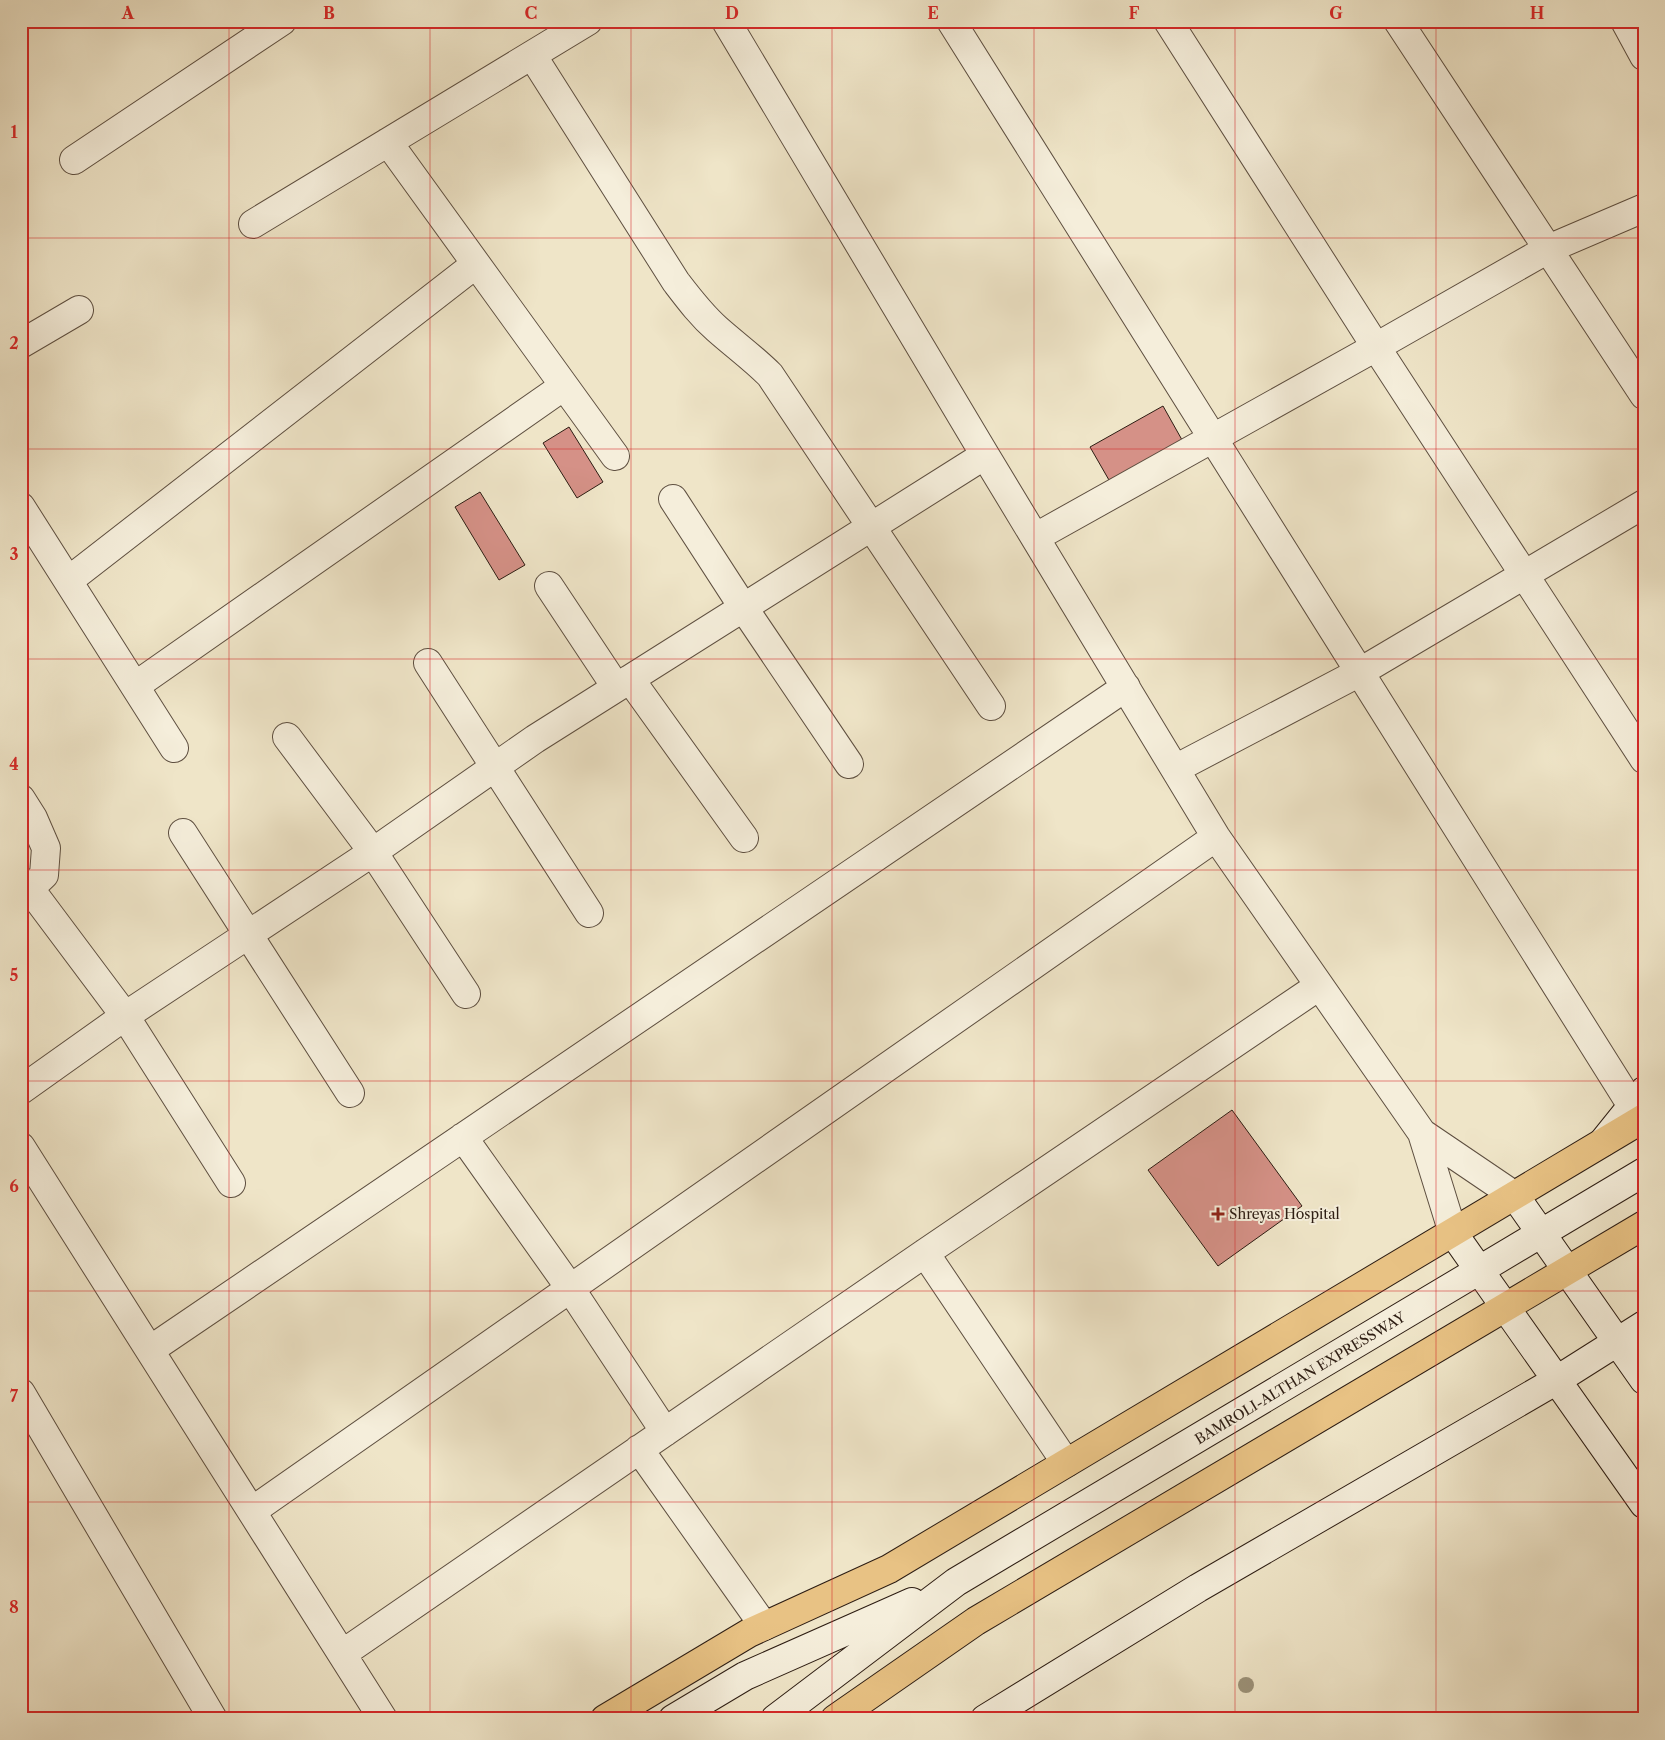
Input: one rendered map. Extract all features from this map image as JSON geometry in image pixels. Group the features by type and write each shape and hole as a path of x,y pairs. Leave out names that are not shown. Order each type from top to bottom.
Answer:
{"main road":[{"path":"605,1719 748,1633 889,1569 1602,1143 1640,1105"},
{"path":"835,1719 976,1621 1644,1224"}],"street":[{"path":"74,160 282,21"},
{"path":"253,224 588,21"},
{"path":"726,21 1216,837 1422,1133 1453,1233 1644,1504"},
{"path":"951,21 1360,672 1640,1105"},
{"path":"1168,21 1376,347 1644,760"},
{"path":"1398,21 1644,395"},
{"path":"1625,21 1644,56"},
{"path":"532,55 676,282 696,308 716,328 770,375 990,706"},
{"path":"388,142 615,456"},
{"path":"1036,537 1548,249 1644,208"},
{"path":"68,581 476,264"},
{"path":"21,344 79,310"},
{"path":"135,686 564,386"},
{"path":"21,1090 125,1016 373,852 535,739 985,455"},
{"path":"673,499 849,764"},
{"path":"1175,769 1360,672 1644,504"},
{"path":"21,507 174,748"},
{"path":"549,586 744,838"},
{"path":"428,663 589,913"},
{"path":"150,1350 1126,687"},
{"path":"287,737 373,852 466,994"},
{"path":"21,799 33,818 46,848 44,875 26,893 125,1016 231,1183"},
{"path":"183,833 350,1093"},
{"path":"252,1511 1216,837"},
{"path":"342,1654 925,1253 1319,986"},
{"path":"1422,1133 1515,1196 1644,1380"},
{"path":"464,1137 570,1288 665,1432"},
{"path":"21,1147 383,1719"},
{"name":"BAMROLI-ALTHAN EXPRESSWAY","path":"956,1582 1644,1172"},
{"path":"925,1253 1066,1463"},
{"path":"986,1719 1198,1588 1557,1380 1644,1324"},
{"path":"21,1393 213,1719"},
{"path":"639,1449 764,1626"},
{"path":"673,1719 745,1676 956,1582"},
{"path":"775,1719 956,1582"}],"building":[{"path":"1163,406 1186,447 1113,487 1090,447"},
{"path":"569,427 603,482 577,498 543,443"},
{"path":"480,492 525,565 499,580 455,507"},
{"path":"1232,1110 1302,1206 1218,1266 1148,1170"}],"place":[{"name":"Shreyas Hospital","path":"1218,1214"}]}
